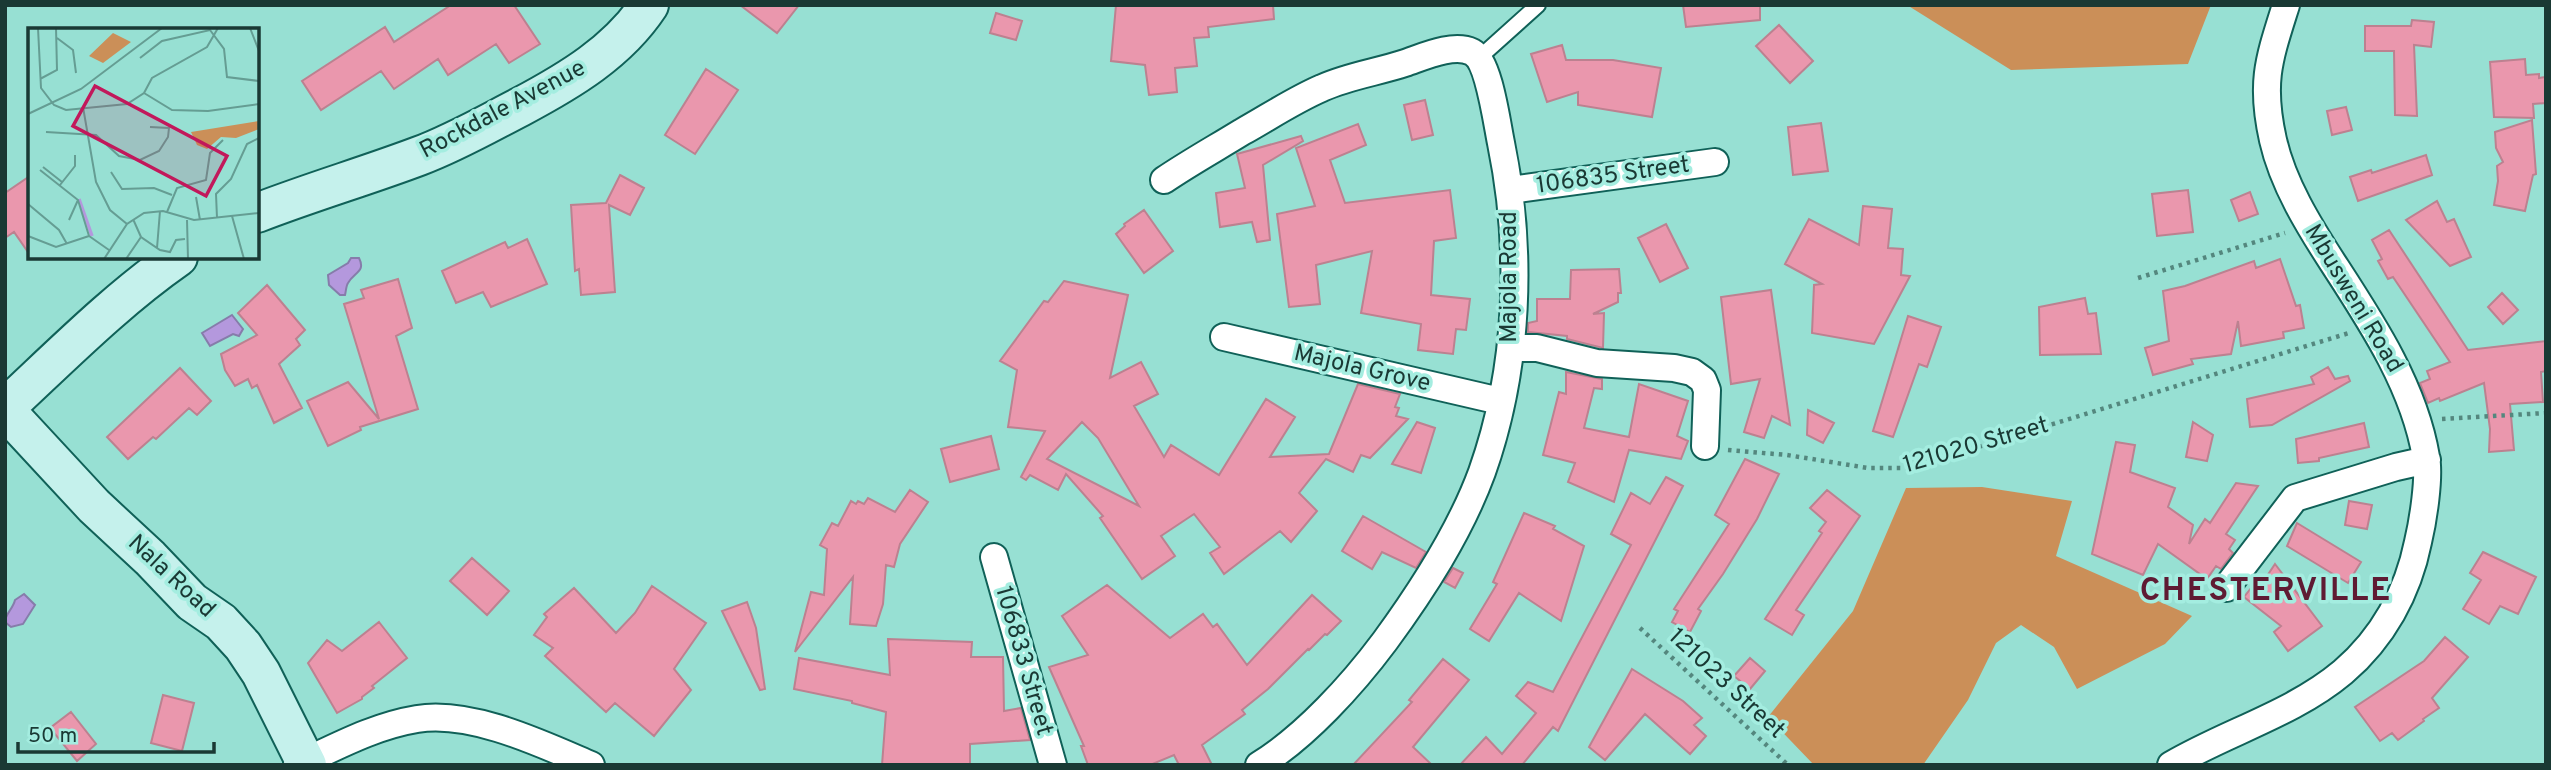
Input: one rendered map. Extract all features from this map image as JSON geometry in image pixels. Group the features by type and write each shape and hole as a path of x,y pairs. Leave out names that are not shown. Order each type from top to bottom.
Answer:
{"street":[{"name":"Rockdale Avenue","path":"259,212 420,156 540,96 570,80 602,56 636,25 649,5"},
{"name":"Mbusweni Road","path":"2171,765 2309,696 2343,671 2380,633 2399,602 2414,566 2421,526 2427,460 2417,421 2397,368 2309,226 2284,173 2273,142 2265,86 2269,61 2286,5"},
{"path":"1164,180 1290,104 1325,86 1455,50 1470,51 1479,58"},
{"name":"Majola Road","path":"1259,765 1325,712 1371,660 1416,599 1454,531 1482,472 1511,348 1513,276 1511,190 1490,93 1479,58"},
{"name":"106835 Street","path":"1511,190 1715,162"},
{"path":"5,409 122,301 175,259"},
{"name":"Majola Grove","path":"1224,337 1500,401"},
{"path":"1511,348 1537,348 1597,363 1674,368 1692,372 1703,380 1707,390 1704,446"},
{"name":"Nala Road","path":"5,409 94,506 192,602 220,622 243,646 261,673 303,764"},
{"path":"2226,589 2295,498 2427,460"},
{"name":"106833 Street","path":"994,557 1053,765"},
{"path":"303,764 386,726 418,718 439,717 474,722 591,765"}],"lane":[{"path":"1479,58 1538,5"}],"path":[{"path":"2138,278 2309,226"},
{"name":"121020 Street","path":"1704,446 1787,455 1868,468 1910,468 2373,326"},
{"path":"2417,421 2546,413"},
{"name":"121023 Street","path":"1640,628 1788,765"}],"shaded area":[{"path":"1907,5 2211,5 2188,64 2011,70"},
{"path":"351,258 359,258 361,266 350,279 345,295 340,295 329,285 328,275 348,263"},
{"path":"232,315 243,329 239,336 233,334 210,346 202,333"},
{"path":"1982,487 2072,501 2056,556 2192,616 2165,644 2077,689 2054,647 2021,625 1996,643 1968,700 1923,765 1814,765 1768,717 1853,611 1906,488"},
{"path":"24,594 35,605 23,624 11,627 5,622 6,616 15,600"}],"building":[{"path":"451,5 514,5 540,44 509,63 496,44 448,75 438,59 394,89 381,71 321,110 302,81 385,27 394,42"},
{"path":"740,5 799,5 777,33"},
{"path":"1116,5 1273,5 1274,19 1208,27 1209,37 1194,38 1197,66 1175,68 1177,92 1149,95 1145,65 1111,61"},
{"path":"1683,5 1760,5 1760,20 1686,27"},
{"path":"996,13 1022,21 1016,40 990,33"},
{"path":"2412,20 2434,22 2431,47 2414,45 2417,116 2395,115 2394,51 2365,51 2365,26 2411,26"},
{"path":"1779,25 1813,61 1790,83 1756,46"},
{"path":"1562,45 1566,60 1613,60 1661,68 1652,117 1578,105 1578,92 1547,102 1531,54"},
{"path":"2525,59 2526,75 2539,74 2539,78 2546,77 2546,103 2533,104 2534,118 2494,117 2490,62"},
{"path":"706,69 738,90 695,154 665,135"},
{"path":"1425,100 1433,135 1412,140 1404,105"},
{"path":"2346,107 2352,130 2332,135 2327,111"},
{"path":"2532,120 2536,174 2533,175 2525,211 2494,205 2498,181 2497,166 2503,162 2496,148 2495,132"},
{"path":"1821,123 1828,171 1793,175 1788,127"},
{"path":"1358,124 1366,145 1330,160 1345,203 1450,190 1456,238 1434,241 1431,295 1470,299 1466,330 1456,329 1453,354 1418,350 1421,324 1361,313 1372,251 1316,265 1320,304 1289,307 1277,214 1315,206 1296,148"},
{"path":"1301,136 1303,141 1263,165 1270,240 1257,242 1252,222 1220,227 1216,193 1245,188 1237,154"},
{"path":"2426,155 2432,175 2358,201 2350,177 2371,170 2372,173"},
{"path":"620,175 644,188 630,215 609,205 615,292 581,295 579,269 575,271 571,205 606,203"},
{"path":"28,177 28,252 14,232 5,238 5,193"},
{"path":"2188,190 2193,232 2157,236 2152,194"},
{"path":"2250,192 2258,214 2239,221 2231,200"},
{"path":"2437,201 2447,222 2454,219 2471,257 2450,266 2406,220"},
{"path":"1863,206 1892,209 1888,248 1903,249 1901,275 1910,276 1874,344 1812,333 1814,285 1822,284 1785,264 1809,219 1859,245"},
{"path":"1144,210 1173,251 1144,273 1116,234 1124,224"},
{"path":"1666,224 1688,268 1660,282 1638,238"},
{"path":"2389,230 2468,350 2546,341 2546,371 2541,372 2543,402 2510,404 2514,450 2489,452 2490,429 2484,383 2440,401 2439,398 2428,403 2420,383 2430,379 2427,371 2450,362 2393,277 2388,279 2378,261 2382,259 2372,240"},
{"path":"527,239 547,284 491,307 483,292 456,303 442,271 505,242 508,248"},
{"path":"2280,259 2296,306 2300,305 2304,328 2283,332 2284,338 2241,346 2238,321 2231,354 2191,359 2193,364 2153,375 2145,348 2169,341 2163,291 2185,286 2254,261 2256,268"},
{"path":"1619,269 1621,293 1618,293 1618,302 1593,314 1604,313 1603,348 1567,339 1567,336 1528,332 1528,323 1537,321 1537,299 1570,299 1571,270"},
{"path":"398,279 412,328 396,336 418,409 360,427 361,430 328,446 307,401 348,382 379,419 344,304 364,298 361,290"},
{"path":"1064,281 1128,295 1110,378 1141,362 1158,394 1134,406 1164,457 1171,445 1219,475 1266,399 1295,417 1270,457 1329,454 1358,384 1400,394 1395,407 1399,408 1396,416 1408,419 1370,458 1361,455 1353,472 1326,459 1299,493 1317,511 1291,542 1280,531 1224,574 1210,553 1220,547 1194,514 1161,536 1175,556 1142,579 1100,518 1103,516 1066,474 1058,490 1030,475 1026,480 1021,477 1045,431 1008,427 1017,370 1000,361 1044,301 1048,302","holes":["1082,422 1098,438 1139,506 1047,459"]},
{"path":"267,285 305,330 296,339 300,345 279,364 302,408 274,423 257,385 252,388 248,379 235,386 225,370 221,354 257,335 238,313"},
{"path":"1771,290 1790,425 1772,416 1764,438 1744,432 1760,379 1731,384 1721,297"},
{"path":"2502,293 2518,310 2503,324 2488,307"},
{"path":"2085,298 2088,314 2096,313 2101,354 2040,355 2039,307"},
{"path":"1908,316 1941,327 1927,367 1919,364 1893,437 1873,431"},
{"path":"2328,367 2335,379 2348,376 2350,381 2272,425 2250,427 2247,399 2314,384 2311,377"},
{"path":"180,368 211,401 197,415 189,408 156,439 153,437 128,459 107,437"},
{"path":"1566,372 1602,379 1602,389 1594,388 1584,428 1629,437 1639,384 1688,401 1677,436 1688,441 1681,459 1629,450 1614,502 1568,482 1575,463 1543,455 1559,392 1566,394"},
{"path":"1808,410 1834,423 1823,443 1807,435"},
{"path":"1417,422 1435,428 1421,473 1392,464"},
{"path":"2193,422 2213,435 2207,461 2186,457"},
{"path":"2364,423 2369,447 2319,458 2319,461 2298,463 2296,439"},
{"path":"991,436 999,469 950,482 941,449"},
{"path":"2116,442 2135,445 2130,472 2175,488 2168,507 2193,525 2189,544 2205,519 2210,523 2236,483 2258,486 2226,534 2235,540 2229,549 2233,553 2221,569 2216,566 2207,579 2158,544 2143,575 2092,554"},
{"path":"1745,459 1779,474 1757,519 1698,609 1701,611 1690,632 1672,622 1678,611 1674,609 1729,524 1715,515"},
{"path":"1666,477 1683,486 1558,731 1553,727 1522,765 1460,765 1486,737 1502,754 1536,713 1516,696 1528,682 1553,692 1631,545 1611,534 1631,493 1650,504"},
{"path":"910,490 928,502 900,544 894,567 886,565 883,604 876,626 850,624 853,577 795,652 811,592 824,595 827,549 820,545 832,523 838,526 851,501 864,504 868,498 895,512"},
{"path":"1827,490 1860,516 1796,610 1804,615 1792,635 1765,619 1822,533 1819,531 1826,522 1810,508"},
{"path":"2349,501 2372,505 2367,529 2345,525"},
{"path":"1524,513 1555,526 1553,529 1584,546 1561,621 1519,593 1489,641 1470,629 1497,584 1493,582"},
{"path":"1363,516 1426,552 1416,568 1382,552 1372,569 1342,551"},
{"path":"2297,523 2361,562 2348,583 2287,546"},
{"path":"2483,552 2536,577 2518,614 2500,606 2489,624 2463,609 2481,580 2470,573"},
{"path":"472,558 509,591 487,615 450,581"},
{"path":"2275,564 2322,626 2288,651 2274,632 2281,626 2244,597 2259,578 2263,582"},
{"path":"1453,568 1463,573 1455,588 1444,582"},
{"path":"1107,585 1170,638 1203,614 1213,627 1217,624 1247,665 1312,595 1341,621 1242,710 1245,714 1202,745 1212,765 1179,765 1174,755 1150,765 1088,765 1081,746 1084,746 1049,667 1088,655 1062,616"},
{"path":"652,586 706,623 674,669 691,690 654,736 615,703 606,712 545,656 553,648 534,635 547,617 544,614 574,588 616,633 635,613"},
{"path":"747,602 756,628 765,689 760,690 722,611"},
{"path":"379,622 407,658 372,686 374,688 362,699 337,713 308,663 327,640 342,651"},
{"path":"2445,637 2468,657 2432,698 2439,708 2398,740 2392,733 2380,741 2355,707 2424,661"},
{"path":"888,639 972,642 971,657 1003,657 1004,711 1021,708 1030,740 970,744 970,765 882,765 886,712 852,701 794,689 799,658 890,675"},
{"path":"1750,658 1765,671 1750,689 1734,676"},
{"path":"1443,659 1469,680 1413,747 1432,765 1353,765 1412,702 1409,700"},
{"path":"1632,669 1683,701 1702,718 1694,725 1706,736 1690,754 1645,714 1605,760 1589,747"},
{"path":"163,695 194,703 182,751 151,743"},
{"path":"71,712 96,744 77,761 50,728"}],"district":[{"name":"CHESTERVILLE","path":"2266,592"}]}
